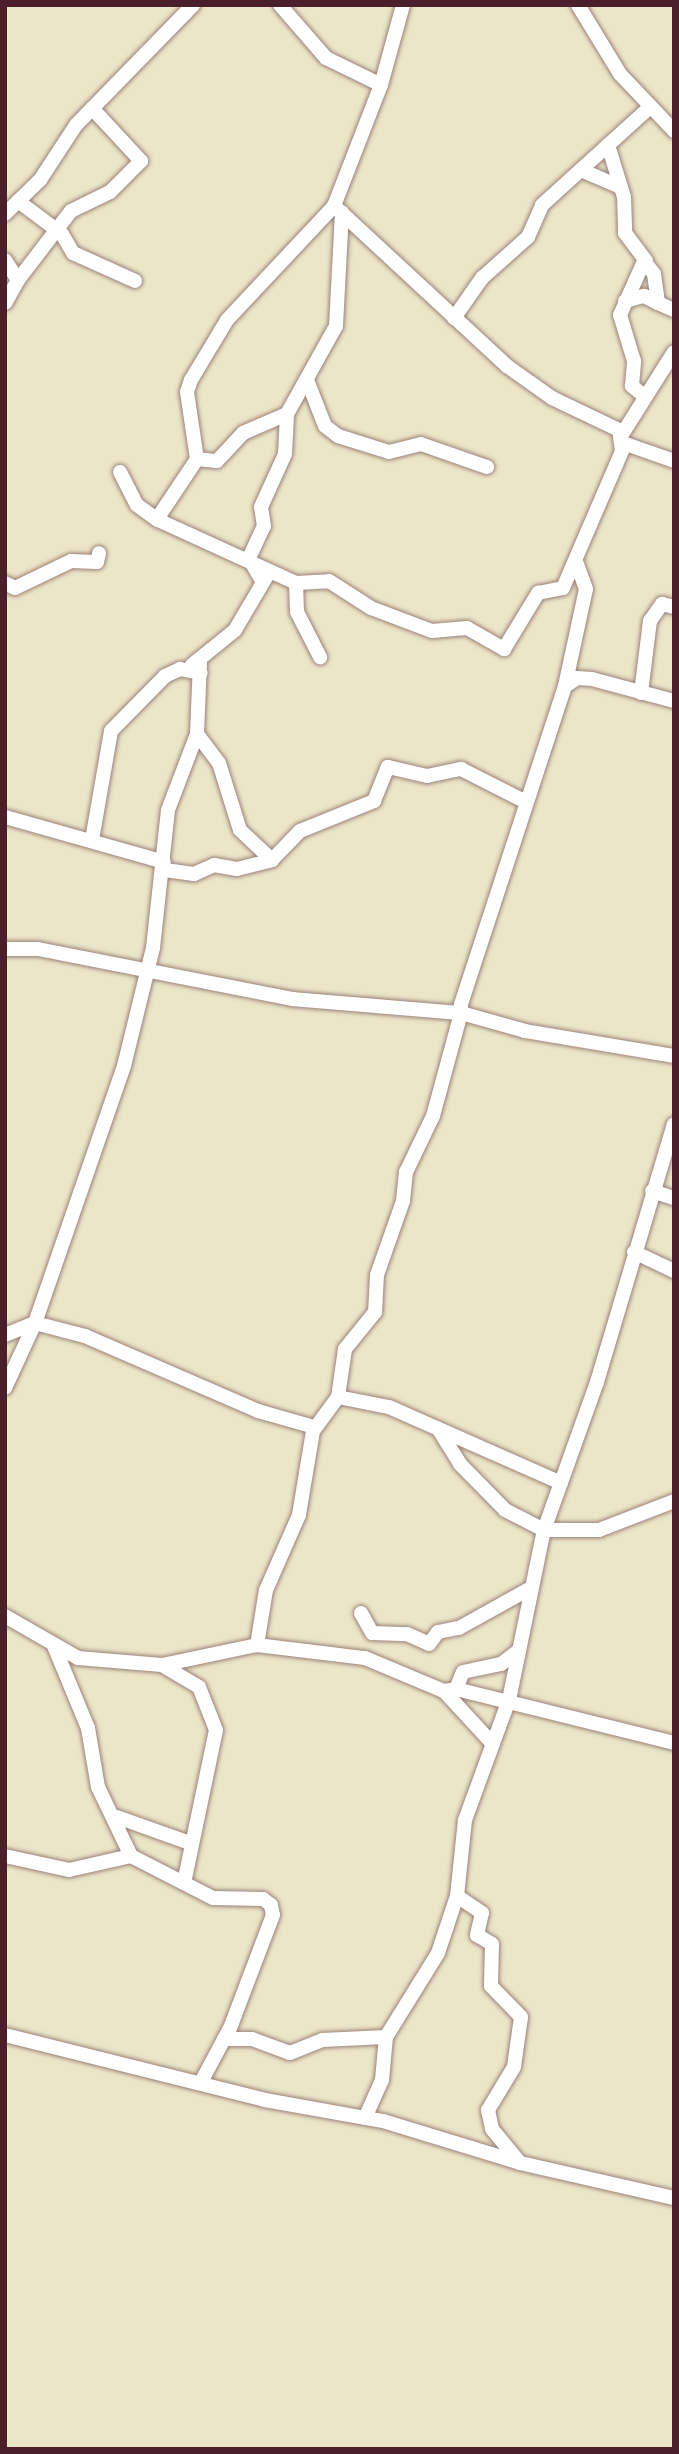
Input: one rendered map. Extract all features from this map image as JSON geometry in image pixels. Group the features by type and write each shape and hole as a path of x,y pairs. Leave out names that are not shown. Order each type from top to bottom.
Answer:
{"street":[{"path":"5,214 92,108 193,5"},
{"path":"280,5 326,58 381,85"},
{"path":"250,558 264,526 261,507 285,454 287,414 336,326 338,209 381,85 384,57 403,5"},
{"path":"578,5 620,74 674,131"},
{"path":"368,77 384,57"},
{"path":"454,318 482,278 528,237 542,205 650,107"},
{"path":"5,303 18,280 71,211 110,192 141,161 92,108"},
{"path":"608,145 625,233 646,261 658,303"},
{"path":"581,170 618,186"},
{"path":"18,201 55,230 73,253 135,281"},
{"path":"338,209 454,318 552,398 622,440 674,461"},
{"path":"163,517 197,459 187,392 191,380 227,320 338,209"},
{"path":"5,260 18,280"},
{"path":"644,396 632,386 634,361 621,324 625,301 646,261"},
{"path":"625,301 644,296 674,310"},
{"path":"120,472 137,505 250,558 266,576 296,583 329,581 390,617 432,631 467,628 504,649 538,593 563,588 576,562 622,440 644,396 674,352"},
{"path":"307,380 325,426 338,436 389,452 421,444 486,467"},
{"path":"197,459 217,461 243,433 287,414"},
{"path":"5,583 15,589 71,561 97,562 99,553"},
{"path":"257,1644 266,1590 299,1515 314,1427 338,1396 345,1349 375,1312 377,1275 403,1200 406,1172 433,1116 461,1013 565,686 586,589 576,562"},
{"path":"5,1388 36,1323 108,1116 147,971 164,866 168,810 197,734 201,668 242,620 266,576"},
{"path":"296,583 297,612 320,657"},
{"path":"641,693 650,621 662,604 674,607"},
{"path":"92,840 111,730 165,676 201,668"},
{"path":"565,686 577,678 674,701"},
{"path":"197,734 219,763 240,830 272,860"},
{"path":"5,817 92,840 194,874 214,865 237,869 272,860 300,831 373,801 388,766 427,776 461,769 526,802"},
{"path":"5,949 38,948 293,999 461,1013 525,1031 674,1056"},
{"path":"365,2118 382,2080 386,2037 438,1952 457,1896 465,1819 491,1742 509,1700 529,1589 544,1531 674,1124"},
{"path":"652,1191 674,1198"},
{"path":"634,1252 674,1271"},
{"path":"5,1335 36,1323 85,1336 258,1411 314,1427"},
{"path":"338,1396 389,1407 561,1483"},
{"path":"439,1430 460,1464 505,1510 544,1531 599,1530 674,1501"},
{"path":"361,1613 372,1633 407,1634 429,1644 439,1632 459,1628 529,1589"},
{"path":"5,1616 78,1658 162,1665 257,1644 365,1658 450,1690 509,1700 674,1743"},
{"path":"54,1645 88,1728 98,1787 117,1817 131,1856"},
{"path":"450,1690 463,1672 501,1664 517,1652"},
{"path":"162,1665 199,1686 216,1730 190,1843 185,1879"},
{"path":"450,1690 491,1742"},
{"path":"117,1817 190,1843"},
{"path":"5,1856 69,1870 131,1856 185,1879 213,1898 263,1899 273,1910 224,2039 201,2082"},
{"path":"457,1896 483,1915 477,1935 492,1944 491,1986 521,2017 514,2067 488,2110 492,2129 520,2163"},
{"path":"5,2035 365,2118 520,2163 674,2198"},
{"path":"224,2039 252,2039 290,2053 321,2040 386,2037"}]}
